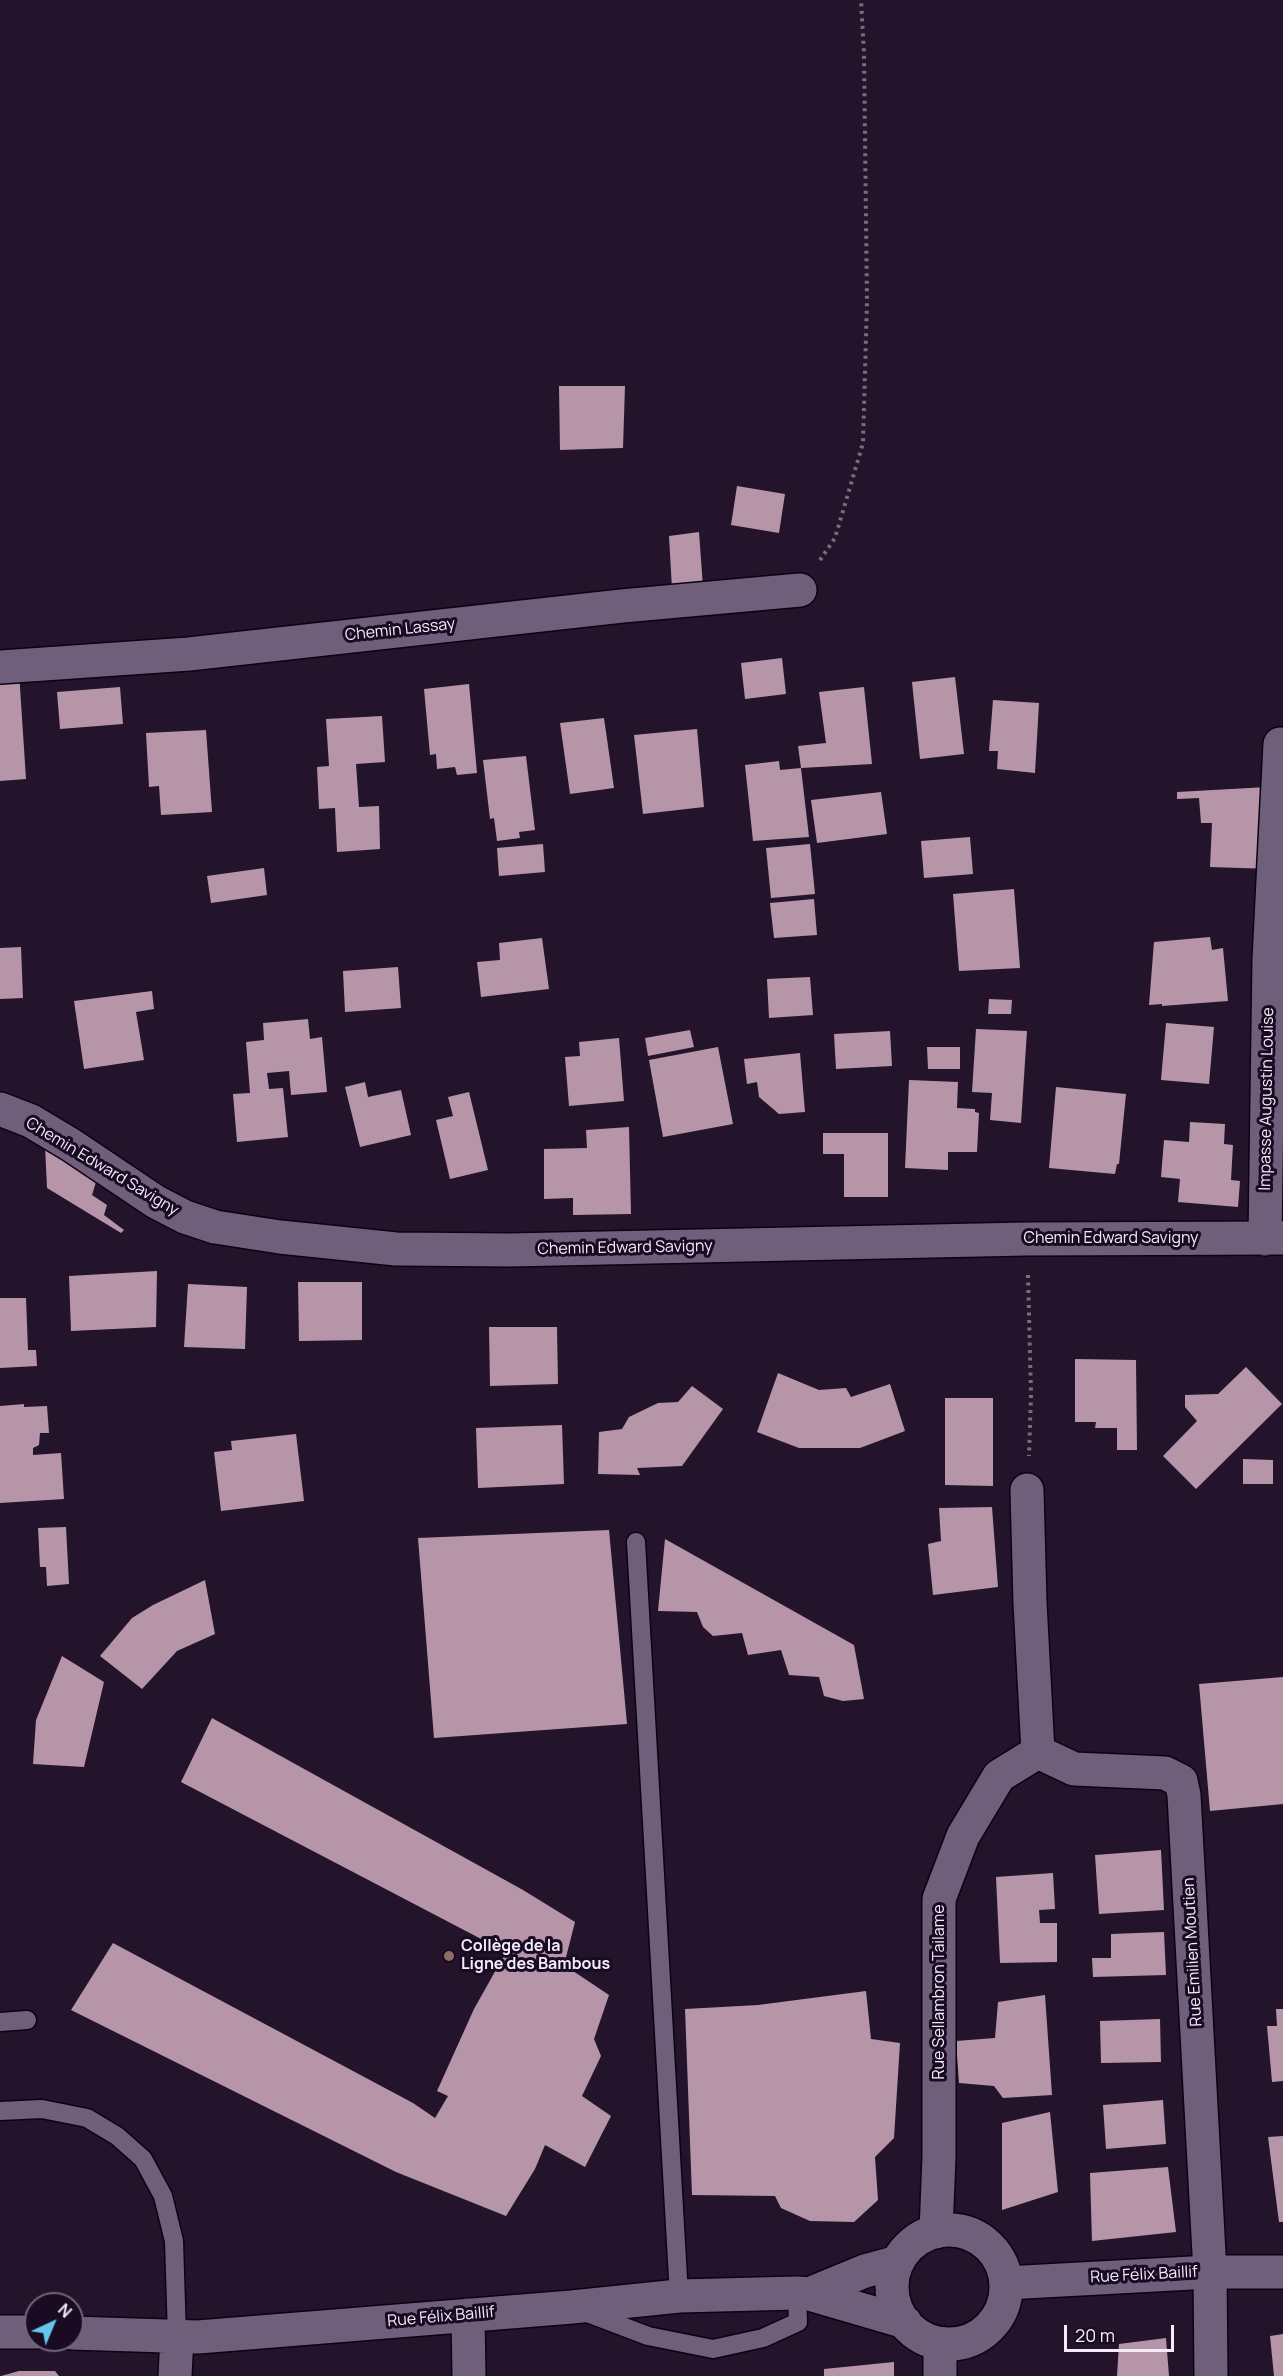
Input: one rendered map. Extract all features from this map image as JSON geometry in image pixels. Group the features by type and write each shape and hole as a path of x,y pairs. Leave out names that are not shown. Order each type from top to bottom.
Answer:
{"street":[{"name":"Chemin Lassay","path":"0,667 189,654 610,607 800,591"},
{"name":"Impasse Augustin Louise","path":"1274,1238 1269,958 1280,744"},
{"name":"Chemin Edward Savigny","path":"0,1109 31,1121 71,1145 156,1203 185,1217 215,1227 280,1237 396,1249 498,1250 1026,1239 1274,1238"},
{"path":"1027,1490 1038,1752"},
{"name":"Rue Sellambron Tailame","path":"936,2232 939,2157 939,1899 963,1836 999,1776 1038,1752"},
{"name":"Rue Emilien Moutien","path":"1038,1752 1074,1770 1165,1773 1181,1781 1184,1795 1210,2271"},
{"path":"936,2232 961,2232 978,2238 992,2250 1001,2266 1006,2283 1005,2300 999,2316 987,2330 974,2339 958,2344 940,2344 910,2329 900,2316 894,2300 892,2281 898,2262 910,2246 936,2232"},
{"name":"Rue Félix Baillif","path":"803,2294 865,2271 898,2262"},
{"path":"1210,2271 1211,2376"},
{"name":"Rue Félix Baillif","path":"1006,2283 1210,2271 1283,2272"},
{"name":"Rue Félix Baillif","path":"84,2333 198,2337 572,2307 679,2296 803,2294 905,2322"},
{"path":"468,2315 469,2376"},
{"path":"0,2332 24,2332"},
{"path":"175,2376 177,2336"},
{"path":"940,2344 940,2376"}],"lane":[{"path":"636,1542 679,2296"},
{"path":"0,2022 27,2020"},
{"path":"0,2111 42,2109 87,2118 117,2136 143,2159 163,2196 174,2241 177,2336"},
{"path":"572,2307 648,2336 713,2349 763,2338 798,2322 803,2294"}],"path":[{"path":"800,591 835,538 863,443 867,290 864,53 861,0"},
{"path":"1026,1239 1030,1301 1031,1394 1027,1490"}],"building":[{"path":"559,386 625,386 623,448 560,450"},
{"path":"737,486 785,494 779,533 731,525"},
{"path":"699,532 703,587 672,589 669,536"},
{"path":"782,658 786,694 745,699 741,663"},
{"path":"19,672 26,779 0,781 0,674"},
{"path":"955,677 964,754 920,759 912,682"},
{"path":"469,684 477,773 457,775 455,767 437,769 436,754 430,755 424,689"},
{"path":"120,687 123,724 60,729 57,692"},
{"path":"864,687 872,764 801,768 798,746 826,743 819,692"},
{"path":"993,700 1039,703 1035,773 997,769 998,751 989,751"},
{"path":"382,716 385,762 356,764 359,807 379,806 380,849 337,852 335,808 319,809 317,767 329,766 326,719"},
{"path":"604,718 614,788 570,794 560,723"},
{"path":"697,729 704,807 643,814 634,735"},
{"path":"206,730 212,812 161,815 159,786 149,787 146,733"},
{"path":"526,756 535,830 519,832 520,838 497,841 494,818 490,819 483,760"},
{"path":"779,761 780,770 801,768 809,837 753,841 745,765"},
{"path":"1267,787 1273,869 1210,867 1212,823 1201,823 1199,798 1177,799 1177,792"},
{"path":"881,792 887,834 817,843 811,800"},
{"path":"970,837 973,874 924,878 921,841"},
{"path":"543,844 545,872 499,876 497,848"},
{"path":"810,844 815,894 771,898 766,848"},
{"path":"264,868 267,895 211,903 207,876"},
{"path":"1014,889 1020,968 959,971 953,894"},
{"path":"814,899 817,935 774,938 770,903"},
{"path":"1210,937 1212,950 1223,948 1228,1001 1149,1005 1154,942"},
{"path":"542,938 549,989 481,997 477,962 500,960 499,943"},
{"path":"21,947 23,998 0,999 0,948"},
{"path":"398,967 401,1008 345,1012 343,971"},
{"path":"810,977 813,1015 769,1018 767,979"},
{"path":"152,991 154,1009 136,1012 144,1060 84,1069 74,1001"},
{"path":"989,999 1012,1000 1011,1014 988,1014"},
{"path":"308,1019 310,1039 322,1037 327,1092 291,1095 289,1071 267,1073 269,1089 283,1088 288,1137 237,1142 233,1094 250,1093 246,1042 264,1040 263,1023"},
{"path":"1166,1023 1214,1027 1209,1084 1161,1080"},
{"path":"976,1029 1027,1031 1021,1123 990,1120 992,1093 972,1092"},
{"path":"690,1030 694,1047 648,1056 645,1038"},
{"path":"890,1031 892,1066 836,1069 834,1034"},
{"path":"619,1038 624,1101 569,1106 565,1057 580,1056 579,1042"},
{"path":"718,1047 733,1124 663,1137 649,1060"},
{"path":"927,1047 960,1047 960,1069 928,1069"},
{"path":"800,1053 805,1112 779,1114 759,1097 757,1082 747,1084 744,1059"},
{"path":"909,1080 958,1082 957,1108 975,1109 975,1112 979,1113 977,1152 948,1152 948,1170 905,1168"},
{"path":"365,1082 368,1097 401,1090 411,1135 360,1147 345,1087"},
{"path":"1056,1087 1126,1094 1119,1164 1117,1164 1115,1174 1049,1168"},
{"path":"469,1092 488,1170 450,1179 436,1120 453,1116 448,1097"},
{"path":"1190,1122 1225,1124 1224,1144 1233,1145 1231,1180 1240,1181 1238,1207 1178,1202 1180,1179 1161,1177 1164,1140 1189,1142"},
{"path":"629,1127 631,1214 573,1215 573,1198 544,1199 544,1149 587,1148 586,1130"},
{"path":"823,1133 888,1133 888,1197 844,1197 844,1154 823,1154"},
{"path":"45,1146 96,1182 92,1195 107,1205 104,1215 124,1230 121,1233 47,1188"},
{"path":"157,1271 156,1327 71,1331 69,1276"},
{"path":"298,1282 362,1282 362,1340 299,1341"},
{"path":"188,1284 247,1287 245,1349 184,1347"},
{"path":"0,1298 26,1298 28,1350 36,1350 37,1366 0,1368"},
{"path":"489,1327 557,1327 558,1384 490,1386"},
{"path":"1075,1359 1136,1360 1137,1450 1117,1450 1117,1428 1095,1428 1096,1422 1075,1422"},
{"path":"1246,1367 1282,1404 1196,1489 1163,1456 1197,1421 1185,1407 1185,1395 1218,1394"},
{"path":"778,1373 819,1390 846,1388 851,1397 890,1384 905,1431 860,1448 799,1448 757,1432"},
{"path":"692,1386 723,1409 682,1466 637,1468 640,1475 598,1474 599,1432 622,1429 629,1417 658,1403 678,1402"},
{"path":"945,1398 993,1398 993,1486 945,1485"},
{"path":"24,1404 24,1407 47,1406 49,1433 40,1433 39,1445 33,1448 33,1455 61,1453 64,1499 0,1503 0,1406"},
{"path":"562,1425 564,1484 478,1488 476,1428"},
{"path":"296,1434 304,1501 221,1511 214,1452 232,1450 231,1441"},
{"path":"1243,1459 1273,1460 1273,1484 1243,1484"},
{"path":"992,1507 998,1587 933,1595 928,1544 941,1541 939,1508"},
{"path":"66,1527 69,1584 47,1586 46,1567 40,1567 38,1528"},
{"path":"609,1530 627,1724 434,1738 418,1538"},
{"path":"665,1539 854,1645 864,1699 843,1701 824,1696 819,1677 789,1675 781,1650 748,1655 742,1633 713,1636 703,1627 697,1612 658,1611"},
{"path":"205,1580 215,1634 177,1651 142,1689 100,1656 132,1618 153,1605"},
{"path":"62,1656 104,1682 84,1767 33,1764 36,1720"},
{"path":"1283,1677 1283,1804 1210,1811 1199,1684"},
{"path":"212,1718 523,1890 575,1922 564,1965 609,1995 594,2039 601,2056 582,2096 611,2116 585,2167 545,2145 535,2169 506,2216 396,2172 71,2010 113,1943 413,2103 435,2118 448,2096 437,2091 474,2009 506,1952 181,1782"},
{"path":"1161,1850 1164,1910 1099,1914 1095,1855"},
{"path":"1053,1873 1055,1909 1039,1910 1040,1923 1057,1923 1057,1962 1000,1963 996,1877"},
{"path":"1164,1932 1166,1975 1093,1977 1092,1958 1111,1958 1111,1934"},
{"path":"866,1991 871,2039 900,2043 894,2138 875,2157 878,2200 854,2222 810,2221 781,2208 775,2196 692,2195 685,2009 758,2005"},
{"path":"1045,1995 1052,2095 1003,2098 994,2086 959,2083 956,2041 995,2038 998,2002"},
{"path":"1276,2009 1283,2009 1283,2081 1272,2082 1267,2026 1277,2026"},
{"path":"1160,2019 1161,2062 1101,2063 1100,2021"},
{"path":"1163,2100 1166,2144 1106,2149 1103,2105"},
{"path":"1050,2112 1058,2192 1002,2210 1002,2123"},
{"path":"1283,2136 1283,2222 1279,2222 1268,2137"},
{"path":"1168,2167 1176,2232 1092,2241 1090,2173"},
{"path":"1283,2334 1283,2376 1274,2376 1270,2336"},
{"path":"1166,2338 1169,2376 1117,2376 1119,2344"},
{"path":"894,2362 894,2376 824,2376 824,2369"},
{"path":"19,2371 55,2371 59,2376 1,2376"}],"place":[{"name":"Collège de la Ligne des Bambous","path":"449,1956"}]}
